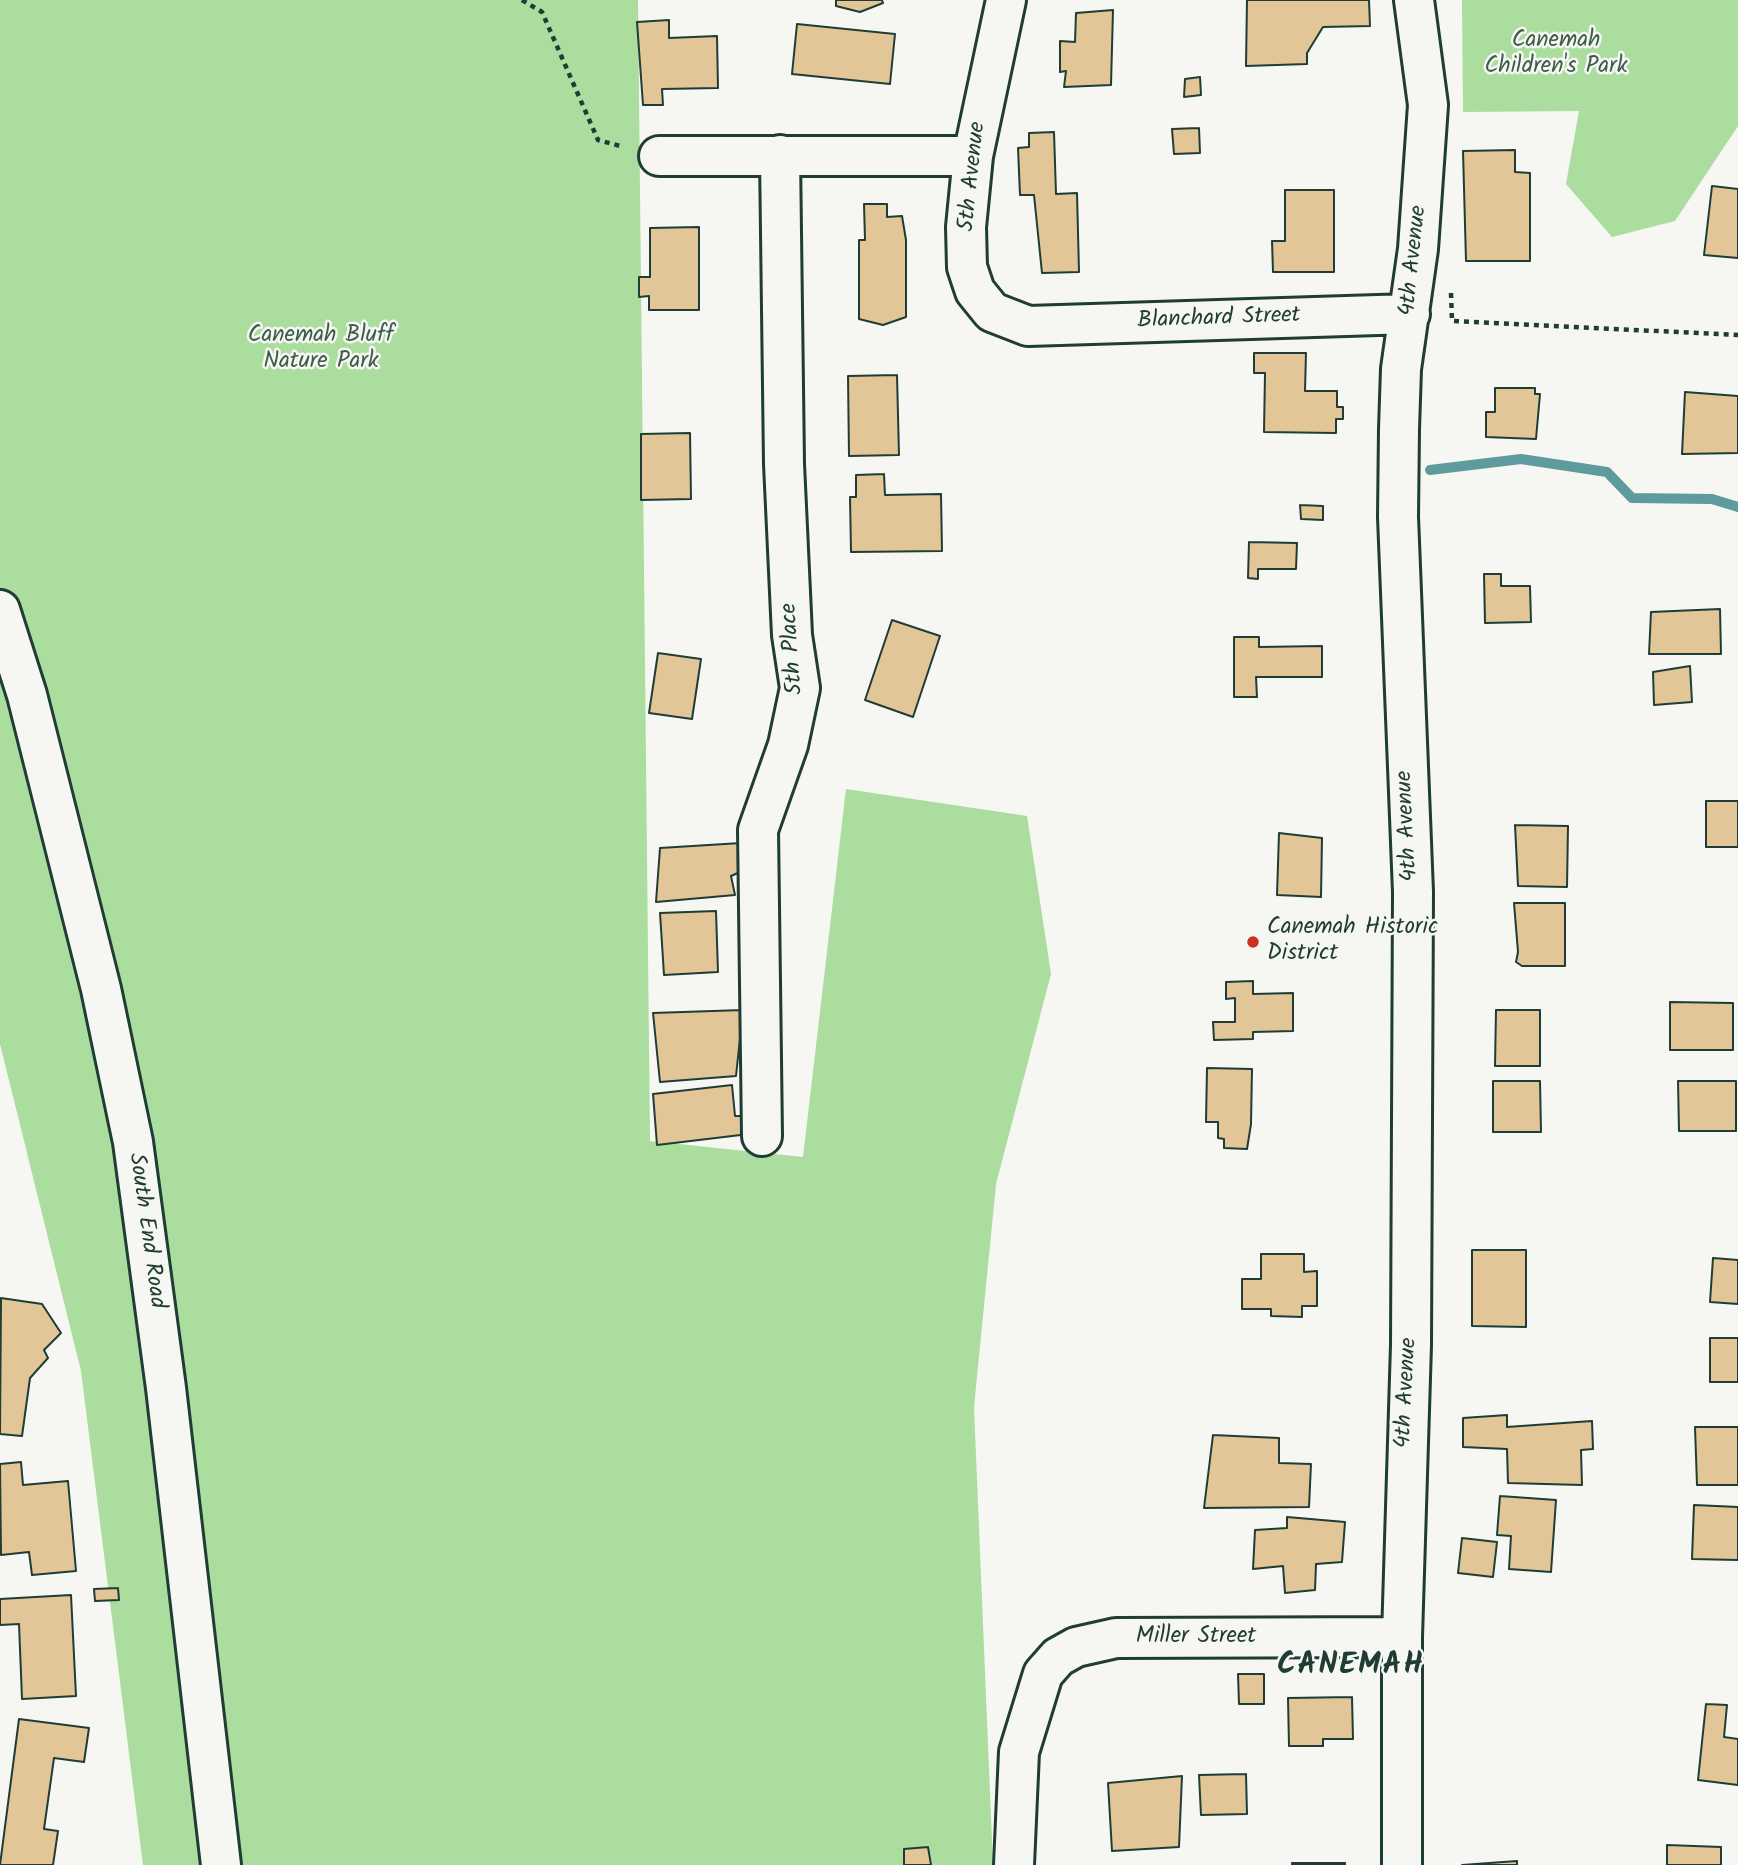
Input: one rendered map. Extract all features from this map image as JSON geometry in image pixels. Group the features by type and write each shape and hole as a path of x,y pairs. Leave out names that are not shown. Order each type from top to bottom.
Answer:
{"street":[{"name":"5th Avenue","path":"1006,0 973,156 966,227 967,267 975,291 992,312 1028,326"},
{"name":"4th Avenue","path":"1402,1865 1402,1637 1412,1345 1413,892 1398,505 1401,369 1418,249 1428,105 1414,0"},
{"name":"5th Place","path":"762,1136 758,830 788,745 800,688 792,635 783,464 780,155"},
{"path":"659,156 973,156"},
{"name":"Blanchard Street","path":"1028,326 1410,314"},
{"name":"South End Road","path":"0,610 27,695 101,989 133,1142 166,1388 220,1865"},
{"name":"Miller Street","path":"1014,1865 1019,1752 1044,1674 1058,1657 1076,1647 1116,1638 1402,1637"}],"path":[{"path":"522,0 542,12 598,140 659,156"},
{"path":"1451,282 1452,321 1738,335"}],"green space":[{"name":"Canemah Bluff Nature Park","path":"0,0 638,0 650,1141 803,1157 846,789 1027,816 1051,974 996,1184 974,1407 993,1865 143,1865 81,1371 0,1044"},
{"name":"Canemah Children's Park","path":"1462,0 1738,0 1738,126 1675,221 1612,237 1566,184 1579,111 1463,112"}],"building":[{"path":"836,0 882,0 883,3 860,12 836,6"},
{"path":"1247,0 1369,0 1370,26 1323,27 1307,53 1307,64 1246,66"},
{"path":"1113,10 1111,85 1064,87 1066,71 1060,72 1060,41 1075,42 1076,13"},
{"path":"669,20 669,38 717,36 718,88 662,89 663,105 643,105 637,22"},
{"path":"797,24 895,34 890,84 792,74"},
{"path":"1200,77 1201,95 1184,97 1185,79"},
{"path":"1199,128 1200,153 1174,154 1172,129"},
{"path":"1054,132 1056,194 1077,193 1079,272 1042,273 1034,195 1020,195 1018,148 1029,147 1029,133"},
{"path":"1515,150 1515,172 1530,173 1530,261 1466,261 1463,151"},
{"path":"1712,186 1738,189 1738,258 1704,255"},
{"path":"1285,190 1334,190 1334,272 1273,272 1272,241 1285,241"},
{"path":"864,204 887,204 887,217 902,216 906,240 906,317 883,325 859,319 859,240 865,240"},
{"path":"699,227 699,310 649,310 649,296 639,297 639,277 650,277 650,228"},
{"path":"1254,353 1306,353 1305,391 1337,391 1337,407 1343,407 1343,419 1336,419 1336,433 1264,432 1265,373 1254,373"},
{"path":"897,375 899,455 849,456 848,376"},
{"path":"1495,388 1535,388 1535,394 1540,394 1536,439 1486,437 1486,412 1495,412"},
{"path":"1685,392 1738,396 1738,453 1682,454"},
{"path":"690,433 691,499 641,500 641,434"},
{"path":"884,474 885,495 941,494 942,551 851,552 850,497 856,497 856,475"},
{"path":"1300,505 1323,506 1323,520 1301,519"},
{"path":"1249,542 1297,543 1296,569 1258,569 1258,579 1248,578"},
{"path":"1484,574 1501,574 1501,586 1530,586 1531,622 1485,623"},
{"path":"1720,609 1721,654 1649,654 1651,612"},
{"path":"892,620 940,636 913,717 865,700"},
{"path":"1234,637 1259,637 1259,647 1322,646 1322,677 1256,677 1257,697 1234,697"},
{"path":"658,653 701,659 692,719 649,713"},
{"path":"1690,666 1692,702 1654,705 1653,672"},
{"path":"1706,801 1738,801 1738,847 1706,847"},
{"path":"1515,825 1568,826 1567,887 1518,886"},
{"path":"1279,833 1322,838 1321,897 1277,895"},
{"path":"741,843 740,872 731,876 735,895 656,902 660,848"},
{"path":"1514,903 1565,903 1565,966 1522,966 1516,962 1518,952"},
{"path":"716,911 718,972 664,975 660,913"},
{"path":"1253,981 1253,994 1293,993 1293,1031 1253,1032 1253,1039 1214,1040 1213,1022 1235,1022 1235,998 1226,999 1226,982"},
{"path":"1670,1002 1733,1003 1733,1050 1670,1050"},
{"path":"743,1010 736,1076 660,1082 653,1013"},
{"path":"1496,1010 1540,1010 1540,1066 1495,1066"},
{"path":"1207,1068 1252,1069 1251,1124 1247,1149 1224,1148 1224,1139 1218,1138 1218,1122 1206,1122"},
{"path":"1493,1081 1540,1081 1541,1132 1493,1132"},
{"path":"1678,1081 1736,1081 1736,1131 1679,1131"},
{"path":"732,1085 735,1116 750,1116 749,1134 657,1145 653,1094"},
{"path":"1472,1250 1526,1250 1526,1327 1472,1326"},
{"path":"1261,1254 1304,1254 1304,1272 1317,1271 1317,1306 1302,1306 1302,1317 1271,1316 1271,1309 1242,1309 1242,1279 1261,1279"},
{"path":"1713,1258 1738,1260 1738,1304 1710,1302"},
{"path":"1,1298 42,1304 61,1333 44,1350 48,1358 30,1378 22,1436 0,1434"},
{"path":"1710,1338 1738,1338 1738,1382 1710,1382"},
{"path":"1507,1415 1507,1427 1592,1421 1593,1449 1581,1450 1582,1485 1508,1483 1507,1449 1463,1447 1463,1418"},
{"path":"1695,1427 1738,1427 1738,1485 1697,1485"},
{"path":"1213,1435 1279,1438 1279,1463 1311,1464 1309,1507 1204,1508"},
{"path":"21,1462 23,1485 68,1481 76,1571 32,1575 29,1552 1,1555 0,1464"},
{"path":"1500,1496 1556,1500 1551,1572 1509,1569 1511,1536 1497,1535"},
{"path":"1694,1505 1738,1507 1738,1560 1692,1559"},
{"path":"1287,1517 1345,1522 1342,1562 1316,1564 1315,1590 1285,1593 1283,1566 1253,1569 1255,1530 1287,1528"},
{"path":"1462,1538 1497,1542 1493,1577 1458,1573"},
{"path":"118,1588 119,1600 95,1601 94,1589"},
{"path":"71,1595 76,1696 22,1699 19,1624 0,1625 0,1599"},
{"path":"1238,1674 1264,1674 1264,1704 1239,1704"},
{"path":"1352,1697 1353,1739 1323,1739 1323,1746 1289,1746 1288,1698"},
{"path":"1706,1704 1727,1705 1724,1737 1738,1739 1738,1785 1698,1780"},
{"path":"19,1719 89,1728 84,1762 54,1758 44,1829 58,1831 53,1865 0,1865"},
{"path":"1246,1774 1247,1814 1201,1815 1199,1775"},
{"path":"1182,1776 1179,1847 1112,1851 1108,1783"},
{"path":"1667,1845 1721,1847 1721,1865 1667,1865"},
{"path":"928,1847 931,1865 904,1865 904,1849"},
{"path":"1517,1861 1517,1865 1462,1865"},
{"path":"1345,1863 1345,1865 1292,1865"}],"waterway":[{"path":"1430,470 1521,459 1607,472 1632,498 1712,499 1738,507"}],"place":[{"name":"Canemah Historic District","path":"1253,942"}],"district":[{"name":"CANEMAH","path":"1351,1668"}]}
